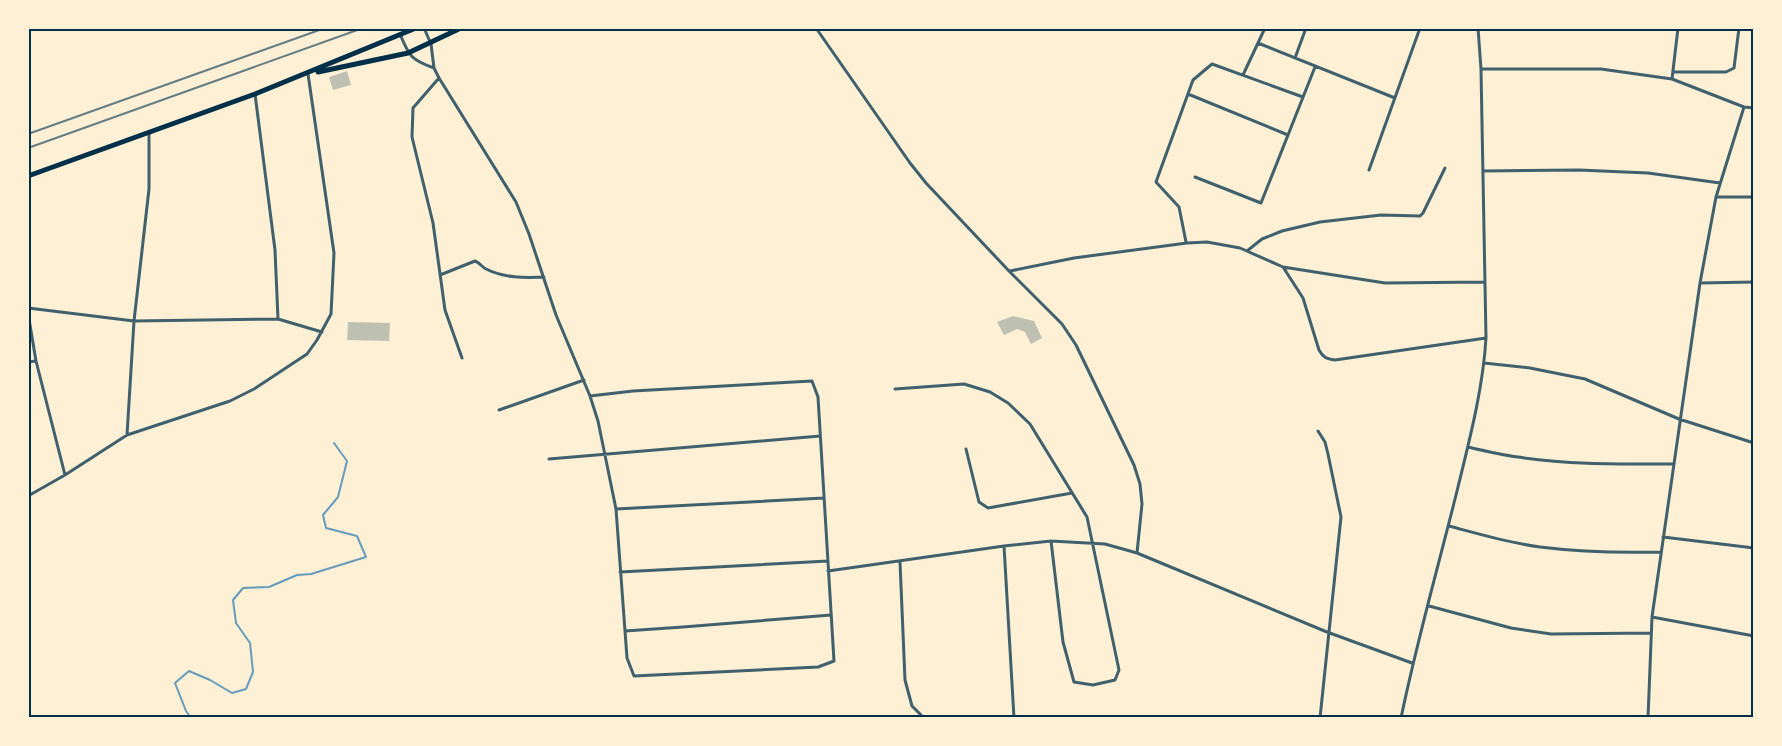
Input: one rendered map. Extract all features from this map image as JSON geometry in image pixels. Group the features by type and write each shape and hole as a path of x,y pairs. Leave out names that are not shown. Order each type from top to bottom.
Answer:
{"main road":[{"path":"28,176 308,74 416,28"},
{"path":"308,74 408,53 461,28"}],"street":[{"path":"424,28 431,44 434,68 439,78 516,202 530,234 556,315 590,396 598,421 616,509 627,658 634,676 818,666 834,661 818,396 812,381 644,390 590,396"},
{"path":"816,28 921,177 1062,324 1076,345 1134,465 1140,484 1142,504 1137,553"},
{"path":"1243,75 1265,28"},
{"path":"1294,58 1306,28"},
{"path":"1369,171 1420,28"},
{"path":"1401,717 1412,663 1429,606 1468,447 1484,363 1486,338 1481,69 1478,28"},
{"path":"1672,79 1678,28"},
{"path":"1673,72 1726,72 1734,68 1739,28"},
{"path":"400,34 408,53 415,60 434,68"},
{"path":"1258,43 1395,98"},
{"path":"1187,243 1179,207 1156,182 1193,80 1212,64 1303,97"},
{"path":"1195,177 1261,203 1315,67"},
{"path":"1481,69 1601,69 1672,79 1744,107 1754,108"},
{"path":"28,495 65,475 127,435 230,401 254,389 307,354 322,332 330,314 334,253 308,74"},
{"path":"439,78 413,108 412,137 433,223 445,310 462,358"},
{"path":"255,94 275,250 278,319"},
{"path":"1188,94 1288,135"},
{"path":"1648,717 1652,617 1700,283 1716,197 1744,107"},
{"path":"127,435 134,321 149,189 149,132"},
{"path":"1247,251 1262,239 1282,231 1320,222 1381,215 1420,216 1445,168"},
{"path":"1483,171 1579,170 1648,173 1720,183"},
{"path":"1716,197 1754,197"},
{"path":"1009,271 1074,258 1207,242 1240,248 1283,267 1385,283 1484,282"},
{"path":"440,275 475,261 485,269 504,275 522,278 544,277"},
{"path":"1283,267 1302,298 1319,350 1327,359 1335,360 1486,338"},
{"path":"1700,283 1754,282"},
{"path":"65,475 36,361 28,310 134,321 278,319 322,332"},
{"path":"28,362 36,361"},
{"path":"1484,363 1530,368 1585,379 1679,419 1754,443"},
{"path":"499,410 584,380"},
{"path":"895,389 964,384 990,392 1008,404 1030,424 1087,517 1119,670 1114,680 1093,685 1074,682 1063,642 1051,541"},
{"path":"1318,431 1325,442 1341,517 1320,717"},
{"path":"549,459 820,436"},
{"path":"1468,447 1549,461 1673,464"},
{"path":"966,449 979,502 988,507 1072,493"},
{"path":"616,509 824,498"},
{"path":"1449,526 1538,547 1604,553 1661,552"},
{"path":"1663,537 1754,548"},
{"path":"828,571 1051,541 1105,544 1137,553 1328,632 1412,663"},
{"path":"1004,546 1014,717"},
{"path":"620,572 828,561"},
{"path":"900,562 905,680 912,706 924,717"},
{"path":"1429,606 1511,628 1551,634 1652,633"},
{"path":"625,631 831,615"},
{"path":"1652,617 1754,636"}],"building":[{"path":"347,71 351,85 333,90 329,77"},
{"path":"1013,316 1034,321 1042,338 1031,344 1025,332 1017,329 1004,335 997,322"},
{"path":"348,322 390,323 389,341 347,340"}],"waterway":[{"path":"191,718 175,683 189,671 232,693 246,689 253,672 250,643 236,623 233,600 243,588 269,587 297,575 311,574 366,557 357,536 326,528 323,515 338,497 347,461 334,443"}],"railway":[{"path":"28,134 325,28"},
{"path":"28,148 363,28"}]}
